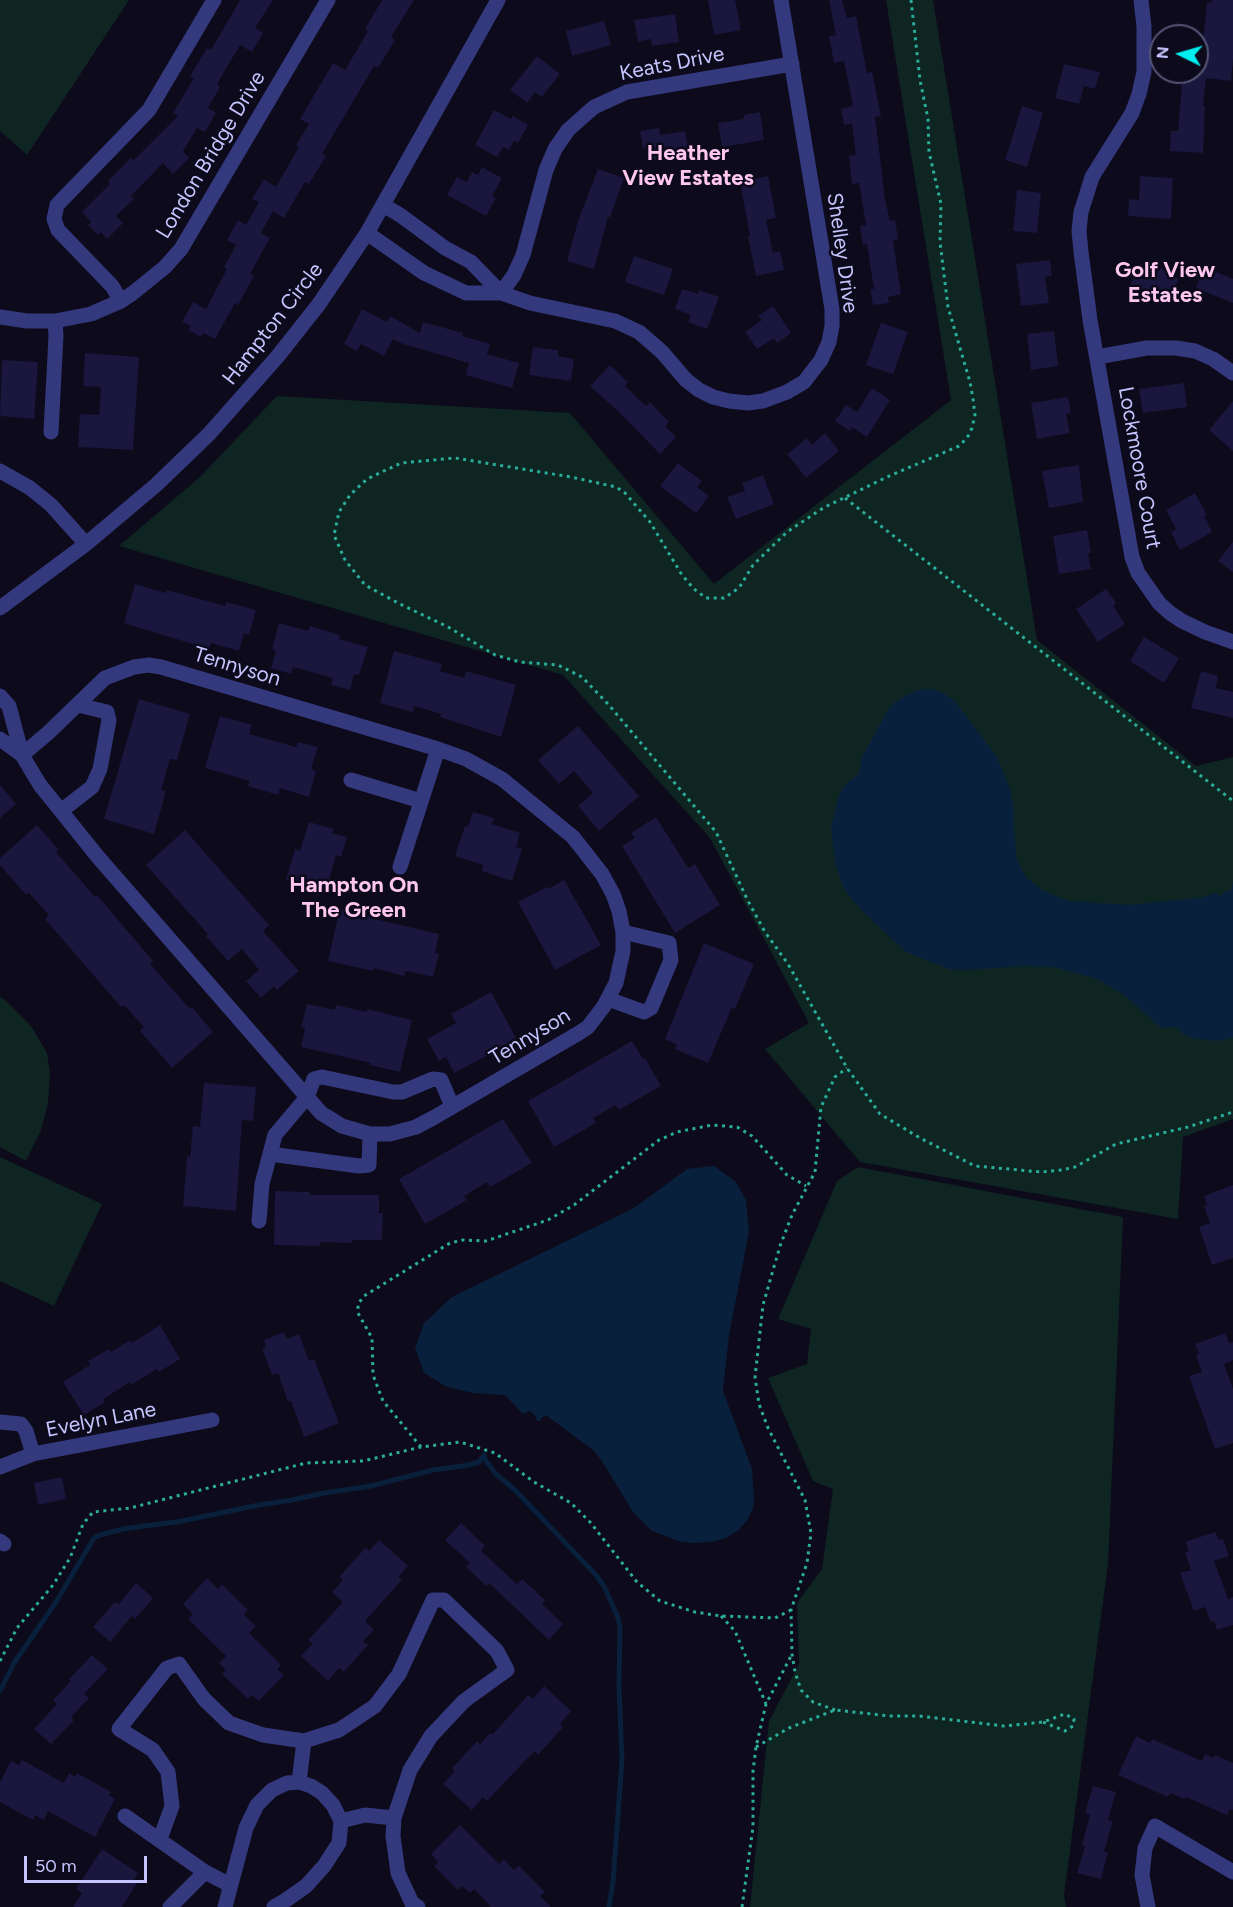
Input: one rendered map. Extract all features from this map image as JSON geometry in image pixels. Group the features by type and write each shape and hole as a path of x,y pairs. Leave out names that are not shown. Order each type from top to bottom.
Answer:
{"street":[{"path":"121,301 112,286 58,230 54,219 57,205 150,110 214,0"},
{"name":"London Bridge Drive","path":"0,317 27,321 55,321 91,314 121,301 146,285 165,267 181,249 328,0"},
{"name":"Shelley Drive","path":"367,233 424,273 466,293 501,293 530,303 615,321 639,332 663,352 686,380 699,390 729,401 748,403 763,401 787,392 804,381 821,360 829,342 832,309 782,0"},
{"name":"Lockmoore Court","path":"1141,0 1144,64 1139,94 1132,113 1092,177 1081,212 1079,231 1081,252 1132,557 1138,573 1159,603 1170,613 1205,632 1233,642"},
{"name":"Hampton Circle","path":"0,608 86,544 156,485 209,434 278,356 319,304 367,233 492,2"},
{"name":"Keats Drive","path":"501,293 514,275 523,255 546,170 555,149 568,130 594,106 627,92 792,64"},
{"name":"Shelley Drive","path":"383,206 400,215 445,248 471,262 501,293"},
{"path":"51,432 55,321"},
{"path":"1097,357 1147,348 1176,348 1195,351 1214,359 1233,373"},
{"path":"0,471 30,488 51,505 86,544"},
{"name":"Tennyson","path":"0,696 9,706 22,755 40,784 98,857 321,1113 357,1132 390,1134 416,1127 579,1033 596,1018 608,999 620,969 623,932 613,894 602,874 573,837 502,779 485,768 438,748 161,666 142,665 105,678 22,755"},
{"path":"61,811 92,787 100,769 109,720 107,712 78,705"},
{"name":"Tennyson","path":"0,739 22,755"},
{"path":"400,867 438,748"},
{"path":"351,780 421,801"},
{"path":"608,999 644,1012 651,1008 671,960 669,943 623,932"},
{"path":"260,1221 262,1184 276,1135 307,1096 314,1079 322,1077 393,1092 402,1092 433,1079 441,1080 452,1106"},
{"path":"270,1154 359,1166 369,1165 370,1134"},
{"name":"Evelyn Lane","path":"0,1467 33,1454 212,1420"},
{"path":"0,1422 21,1424 26,1431 33,1454"},
{"path":"160,1839 172,1806 168,1772 153,1750 118,1729 167,1668 179,1664 204,1699 229,1723 263,1735 304,1741 339,1730 375,1706 399,1674 433,1600 444,1600 497,1651 507,1670 464,1701 431,1736 410,1770 394,1818 393,1836 398,1873 412,1902 418,1907"},
{"path":"299,1782 304,1741"},
{"path":"225,1907 246,1828 257,1805 272,1790 287,1783 299,1782 322,1793 333,1805 341,1821 339,1843 324,1866 306,1886 274,1907"},
{"path":"341,1821 365,1815 394,1818"},
{"path":"125,1816 205,1872 230,1885"},
{"path":"1148,1907 1142,1875 1145,1848 1155,1826 1233,1872"},
{"path":"170,1907 205,1872"}],"path":[{"path":"911,0 928,119 929,152 941,204 940,242 948,307 970,382 975,415 967,438 959,446 823,508 787,532 753,565 739,588 724,598 706,598 693,589 650,522 625,493 616,487 571,477 455,458 400,463 367,479 350,495 339,512 334,535 345,560 365,585 448,627 495,655 520,662 558,665 582,677 608,704 716,832 765,932 788,964 847,1068 880,1114 920,1138 975,1166 1041,1172 1075,1167 1116,1144 1233,1112"},
{"path":"845,498 1233,801"},
{"path":"847,1068 835,1077 821,1107 815,1172 806,1186 780,1246 763,1305 755,1377 759,1404 768,1428 806,1500 810,1533 807,1563 791,1610 792,1654 795,1672 801,1690 813,1702 835,1710 890,1716 919,1716 1004,1726 1043,1722 1065,1714 1074,1719 1073,1726 1065,1731 1043,1722"},
{"path":"421,1446 383,1401 373,1375 372,1338 358,1313 358,1304 364,1296 450,1243 463,1240 486,1241 548,1220 574,1205 659,1140 677,1131 711,1125 737,1127 752,1136 787,1174 806,1186"},
{"path":"0,1661 17,1628 59,1576 70,1558 83,1524 93,1512 130,1508 306,1463 363,1461 421,1446 460,1442 495,1453 534,1482 571,1503 590,1522 637,1582 660,1601 694,1612 721,1617 774,1618 791,1610"},
{"path":"721,1617 735,1631 766,1704"},
{"path":"742,1907 753,1827 753,1772 756,1747 766,1704 792,1654"},
{"path":"756,1747 789,1728 835,1710"}],"green space":[{"path":"0,0 129,0 27,155 0,131"},
{"path":"886,0 933,0 1037,640 1196,766 1233,757 1233,1119 1183,1137 1178,1219 860,1162 765,1049 809,1023 710,838 563,675 119,546 200,477 277,396 570,413 714,584 951,400"},
{"path":"0,997 31,1026 47,1053 50,1073 48,1104 41,1130 26,1161 0,1147"},
{"path":"0,1157 102,1204 54,1306 0,1281"},
{"path":"858,1167 1123,1217 1108,1564 1064,1895 1066,1907 750,1907 769,1721 799,1664 797,1603 822,1569 833,1489 813,1481 768,1378 807,1364 811,1329 778,1319 837,1181"}],"water":[{"path":"932,689 954,700 997,757 1010,789 1014,809 1017,861 1027,878 1041,889 1070,901 1129,905 1204,897 1214,893 1222,896 1224,892 1231,890 1233,882 1233,1038 1217,1041 1191,1038 1182,1033 1178,1027 1161,1028 1123,994 1097,979 1053,967 949,969 906,952 860,909 844,889 835,862 831,827 839,795 845,785 860,770 861,759 894,703 918,690"},
{"path":"714,1166 736,1182 746,1200 749,1232 729,1335 723,1391 752,1469 754,1498 748,1519 739,1530 726,1538 712,1542 693,1543 681,1542 652,1531 633,1512 593,1450 547,1416 537,1421 534,1414 529,1411 523,1414 505,1395 473,1393 445,1386 424,1373 415,1348 424,1323 452,1297 634,1208 687,1169"}],"building":[{"path":"240,0 273,0 255,28 263,33 252,52 240,45 217,84 220,87 208,108 216,113 205,132 197,128 183,151 189,158 173,174 163,163 131,196 134,199 116,216 123,223 107,239 101,232 98,235 88,225 91,222 82,212 110,184 108,181 131,158 134,160 178,116 173,113 194,78 190,76 207,48 211,50"},
{"path":"382,0 414,0 391,37 395,40 378,68 374,66 322,154 326,156 309,184 305,182 284,218 273,211 261,233 270,238 250,274 254,276 238,305 235,303 215,339 203,333 201,337 188,330 191,326 182,322 193,302 206,309 227,269 224,267 236,245 227,240 238,220 246,225 259,202 252,199 264,179 276,187 299,147 296,145 309,124 300,119 333,63 345,70 368,31 365,29"},
{"path":"708,0 735,0 741,30 714,35"},
{"path":"829,0 842,0 847,18 856,16 867,73 872,72 881,116 875,117 885,199 890,221 895,220 898,239 893,240 901,294 888,297 889,303 873,305 870,289 874,289 867,244 863,245 860,226 866,225 859,183 852,184 849,156 856,155 852,124 844,125 841,109 853,106 844,61 834,63 829,36 836,35"},
{"path":"1212,0 1233,0 1231,81 1209,78 1209,24 1205,24 1207,3 1211,3"},
{"path":"675,14 679,42 652,46 651,39 638,42 634,20"},
{"path":"604,21 611,45 572,56 566,31"},
{"path":"537,56 560,74 542,97 535,92 527,103 510,90"},
{"path":"1064,64 1100,72 1095,89 1084,86 1079,104 1055,98"},
{"path":"1182,84 1205,84 1203,153 1170,151 1171,131 1178,131"},
{"path":"1022,106 1043,113 1027,167 1005,160"},
{"path":"494,110 511,119 513,116 528,125 518,143 514,141 509,150 503,147 497,157 475,145"},
{"path":"760,112 764,140 722,147 718,123 744,119 744,115"},
{"path":"659,128 660,135 685,131 689,154 653,160 651,147 643,148 640,131"},
{"path":"482,167 502,178 492,196 496,198 486,216 447,195 457,177 467,182 472,172 478,175"},
{"path":"598,169 624,178 610,217 608,217 594,269 567,261 578,221"},
{"path":"768,176 776,218 766,220 773,253 780,251 784,270 756,276 740,182"},
{"path":"1140,176 1173,178 1171,219 1128,216 1129,199 1139,200"},
{"path":"1017,190 1041,193 1037,233 1013,231"},
{"path":"634,256 673,269 664,295 625,282"},
{"path":"1145,259 1179,279 1168,299 1155,291 1151,298 1129,286"},
{"path":"1050,260 1052,276 1045,277 1049,303 1021,306 1016,264"},
{"path":"1204,267 1233,279 1233,303 1196,288"},
{"path":"682,289 698,294 699,290 719,297 707,329 688,322 691,315 675,309"},
{"path":"773,306 791,333 777,343 774,338 757,349 745,332 762,320 758,316"},
{"path":"362,309 387,322 390,316 420,333 423,322 463,333 462,336 490,344 487,354 519,363 512,388 466,375 469,363 393,339 384,356 361,344 357,351 344,344"},
{"path":"881,323 908,332 893,374 866,365"},
{"path":"1054,331 1058,366 1031,370 1027,334"},
{"path":"533,347 558,350 558,356 574,359 571,381 529,375"},
{"path":"85,353 139,357 133,450 78,447 80,414 99,415 101,387 83,386"},
{"path":"2,360 38,362 34,419 0,416"},
{"path":"610,365 628,382 625,386 646,406 650,402 669,422 665,426 676,437 660,454 590,386"},
{"path":"1184,383 1187,407 1143,413 1139,389"},
{"path":"872,388 890,400 867,437 852,427 850,431 835,421 846,405 857,412"},
{"path":"1068,397 1071,413 1066,414 1070,433 1037,439 1031,403"},
{"path":"1233,401 1233,451 1209,430"},
{"path":"825,433 839,451 806,478 787,454 807,438 812,445"},
{"path":"678,463 702,481 697,487 709,496 696,513 660,486"},
{"path":"1079,465 1083,502 1049,508 1042,471"},
{"path":"763,475 774,504 736,519 727,497 745,491 742,483"},
{"path":"1195,493 1207,515 1204,516 1212,532 1180,550 1171,532 1176,529 1166,510"},
{"path":"1087,530 1091,569 1059,574 1053,536"},
{"path":"1233,542 1233,572 1218,561"},
{"path":"135,584 225,606 226,602 256,610 249,635 244,633 239,651 211,643 209,649 124,623"},
{"path":"1106,589 1116,603 1113,606 1125,624 1098,642 1076,609"},
{"path":"279,623 308,631 310,626 340,635 339,639 368,647 359,675 354,674 350,690 331,685 333,678 293,667 291,674 271,668 276,651 272,649"},
{"path":"1144,637 1179,658 1164,683 1130,661"},
{"path":"394,651 442,664 440,671 464,678 466,671 516,685 501,737 414,706 413,712 380,703"},
{"path":"1201,671 1218,676 1216,688 1233,692 1233,718 1191,708"},
{"path":"139,699 190,714 177,760 170,759 161,790 166,791 154,834 104,819"},
{"path":"220,716 252,725 249,734 296,747 298,742 318,747 311,769 316,771 309,797 280,788 278,795 248,786 250,781 205,768"},
{"path":"578,726 639,796 599,831 578,806 593,793 574,771 559,784 538,760"},
{"path":"0,785 16,804 0,818"},
{"path":"473,812 494,818 492,824 520,833 516,847 522,849 512,881 482,871 483,865 455,856 465,826 468,827"},
{"path":"656,817 688,868 695,864 720,905 675,933 622,846 635,838 631,833"},
{"path":"309,822 334,829 332,833 347,837 341,857 336,855 328,884 314,880 312,887 286,880 295,849 300,851"},
{"path":"37,825 58,849 56,852 95,897 97,895 153,961 150,964 213,1032 172,1068 140,1031 144,1027 124,1005 121,1007 45,919 49,915 29,893 26,895 0,865 0,858"},
{"path":"185,830 269,925 263,931 299,971 277,990 274,986 261,998 246,981 259,970 242,949 228,961 206,936 208,934 146,865"},
{"path":"564,880 601,945 555,970 518,902"},
{"path":"340,909 439,934 435,953 439,954 433,977 406,971 404,976 374,968 373,971 328,961"},
{"path":"704,943 754,964 735,1009 732,1007 708,1063 675,1049 677,1045 665,1039"},
{"path":"491,992 517,1040 454,1073 446,1057 439,1061 427,1039 456,1023 451,1014"},
{"path":"307,1004 335,1010 336,1005 366,1012 367,1009 412,1020 400,1072 301,1047 305,1028 301,1027"},
{"path":"632,1041 661,1086 619,1110 616,1105 593,1118 596,1123 554,1147 528,1101"},
{"path":"204,1083 256,1087 253,1121 242,1120 236,1211 183,1206 187,1156 190,1157 193,1126 200,1127"},
{"path":"503,1119 532,1163 490,1187 487,1182 464,1196 467,1200 425,1224 399,1179"},
{"path":"1233,1185 1233,1258 1212,1265 1199,1227 1210,1223 1204,1206 1207,1205 1204,1196"},
{"path":"275,1191 310,1192 310,1195 379,1195 379,1213 383,1213 382,1240 352,1240 352,1243 320,1242 320,1246 274,1245"},
{"path":"160,1325 180,1359 159,1372 157,1369 131,1385 130,1382 103,1399 105,1402 84,1415 63,1382 90,1365 88,1361 109,1349 111,1352 130,1340 132,1343"},
{"path":"284,1332 287,1339 299,1334 309,1361 314,1359 339,1423 304,1437 278,1373 272,1375 262,1348 266,1347 264,1340"},
{"path":"1225,1333 1229,1343 1233,1342 1233,1360 1224,1364 1233,1389 1233,1443 1215,1449 1189,1376 1202,1372 1195,1344"},
{"path":"62,1477 66,1499 38,1505 34,1483"},
{"path":"461,1523 485,1546 481,1551 517,1584 522,1579 545,1600 542,1604 563,1624 549,1640 489,1583 486,1586 466,1567 470,1563 445,1540"},
{"path":"1215,1532 1219,1540 1223,1539 1229,1556 1214,1561 1228,1599 1233,1597 1233,1625 1217,1630 1205,1607 1194,1611 1180,1573 1191,1570 1185,1552 1189,1551 1185,1542"},
{"path":"379,1540 408,1566 398,1577 402,1580 365,1621 374,1630 363,1641 368,1645 344,1672 339,1668 328,1681 301,1656 313,1643 308,1640 343,1602 332,1592 343,1580 339,1577 366,1547 369,1551"},
{"path":"207,1578 218,1589 222,1584 248,1610 244,1615 256,1626 249,1633 281,1665 277,1669 284,1675 259,1701 252,1695 248,1699 222,1674 226,1670 219,1663 226,1656 188,1619 193,1614 183,1604"},
{"path":"136,1583 153,1598 135,1619 132,1616 110,1642 93,1627 115,1602 119,1604"},
{"path":"92,1655 108,1669 84,1694 89,1698 71,1717 74,1720 51,1744 34,1729 57,1704 53,1700 71,1681 69,1679"},
{"path":"544,1686 571,1711 560,1724 563,1727 538,1755 535,1751 487,1801 483,1797 472,1810 443,1784 455,1771 452,1768 477,1741 480,1744 490,1733 492,1735 528,1695 533,1699"},
{"path":"1136,1736 1150,1743 1152,1739 1202,1761 1205,1754 1213,1758 1215,1755 1233,1763 1233,1810 1230,1809 1227,1815 1186,1797 1185,1799 1170,1793 1168,1797 1118,1775"},
{"path":"22,1760 64,1783 69,1773 75,1777 77,1773 111,1792 109,1795 115,1799 95,1837 48,1811 44,1820 35,1815 33,1820 0,1802 0,1782 11,1761 19,1765"},
{"path":"1093,1786 1116,1792 1108,1820 1113,1821 1104,1852 1108,1852 1101,1879 1077,1873 1085,1846 1082,1845 1090,1815 1085,1813"},
{"path":"460,1825 499,1864 504,1859 514,1870 519,1866 545,1892 540,1896 551,1907 491,1907 474,1889 470,1893 462,1886 458,1890 434,1866 438,1862 431,1854"},
{"path":"102,1849 138,1873 133,1881 137,1883 122,1907 73,1907 82,1893 76,1889"}],"waterway":[{"path":"0,1691 14,1663 56,1602 94,1538 100,1535 123,1529 182,1521 371,1486 433,1470 469,1465 479,1462 484,1455 496,1474 516,1491 596,1575 604,1586 618,1618 622,1760 609,1907"}],"district":[{"name":"Heather View Estates","path":"688,166"},
{"name":"Golf View Estates","path":"1165,284"},
{"name":"Hampton On The Green","path":"354,898"}]}
